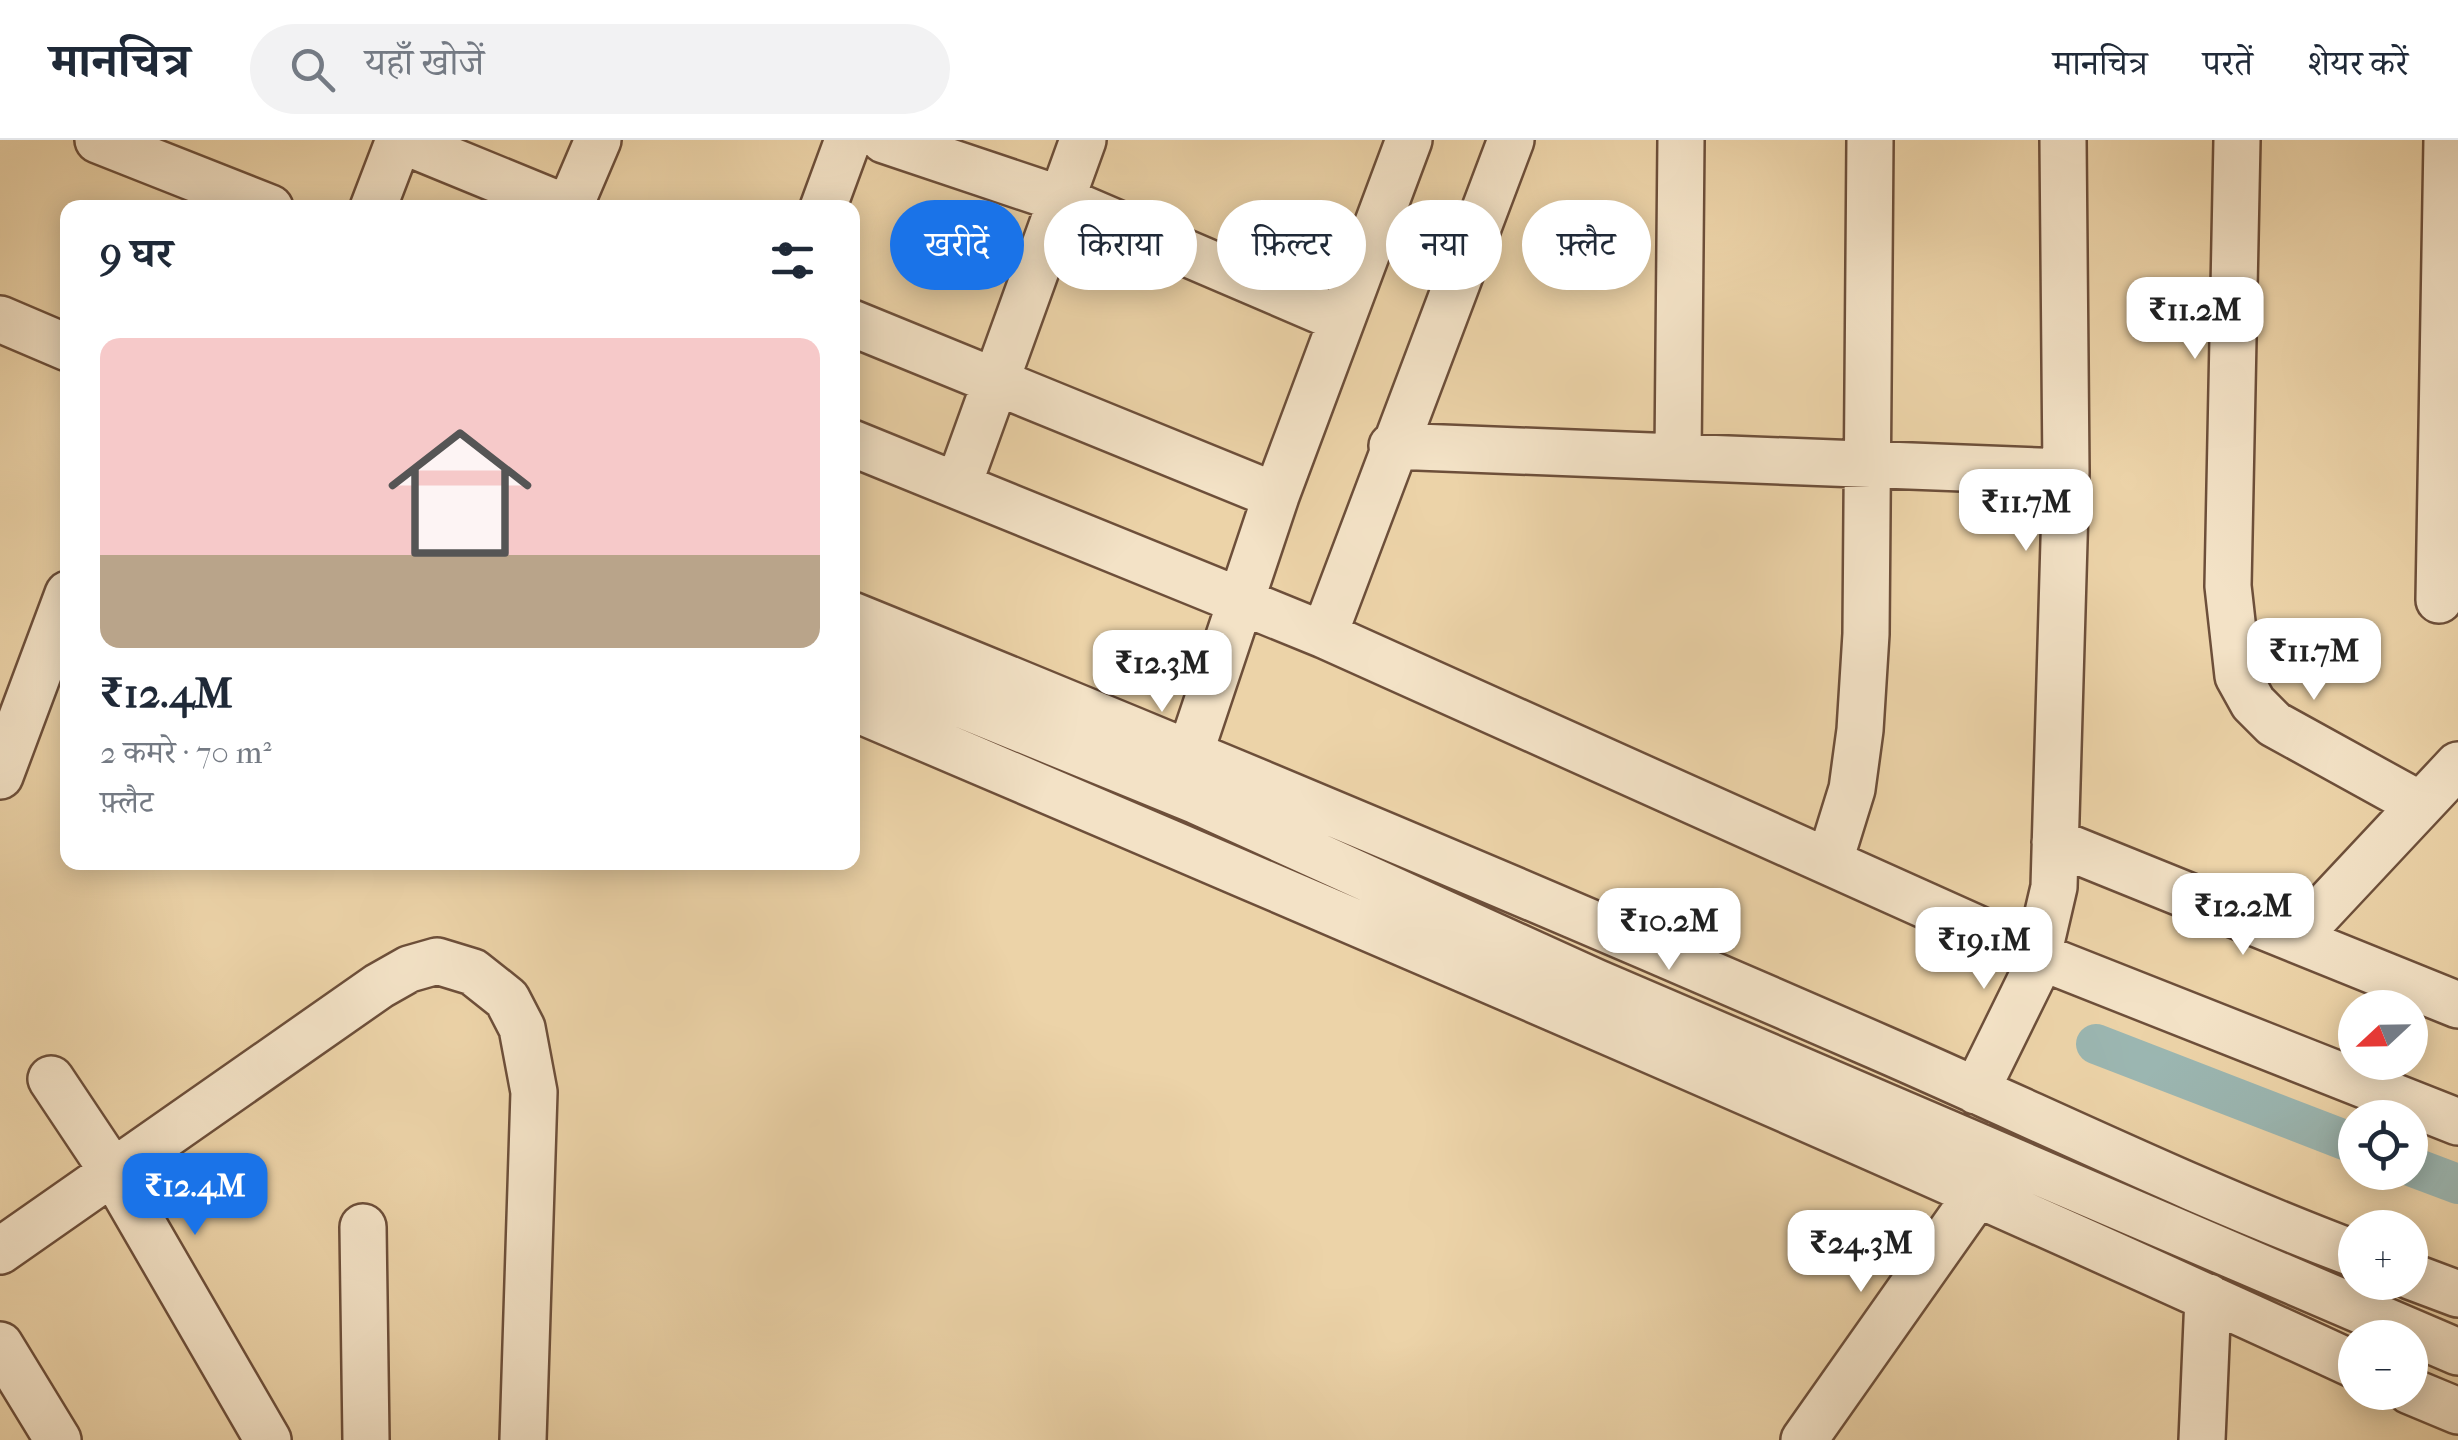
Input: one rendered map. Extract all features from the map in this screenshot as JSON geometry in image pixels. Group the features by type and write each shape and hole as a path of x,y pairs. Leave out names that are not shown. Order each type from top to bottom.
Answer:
{"street":[{"path":"98,140 250,200"},
{"path":"376,200 400,140 548,200"},
{"path":"572,200 598,140"},
{"path":"825,200 848,140"},
{"path":"884,140 1060,199 1340,319"},
{"path":"958,486 1084,140"},
{"path":"1324,635 1392,446 1512,140"},
{"path":"1678,458 1681,140"},
{"path":"1830,860 1852,789 1866,634 1870,140"},
{"path":"1976,1090 2003,1041 2036,964 2054,887 2066,472 2063,140"},
{"path":"2236,140 2228,586 2238,676 2253,703 2274,724 2419,804"},
{"path":"2439,600 2447,140"},
{"path":"1190,753 1397,144"},
{"path":"0,320 60,345"},
{"path":"860,326 1276,496"},
{"path":"860,446 1236,611 1324,635 1830,860 2036,964 2458,1122"},
{"path":"1392,446 1865,461 2066,472"},
{"path":"0,776 60,615"},
{"path":"860,618 1190,753 1976,1090 2251,1214 2338,1247"},
{"path":"860,663 1197,802 1614,990 2458,1352"},
{"path":"860,710 1238,869 1978,1193 2338,1357"},
{"path":"2295,939 2458,765"},
{"path":"2056,842 2458,1004"},
{"path":"0,1251 110,1169 409,969 436,961 474,972 507,1000 522,1028 534,1092 523,1440"},
{"path":"51,1079 110,1169 268,1440"},
{"path":"1804,1440 1978,1193"},
{"path":"363,1227 366,1440"},
{"path":"2428,1283 2458,1294"},
{"path":"2202,1440 2208,1297"},
{"path":"0,1345 58,1440"}],"waterway":[{"path":"2096,1044 2338,1137"},
{"path":"2428,1173 2458,1184"}]}
